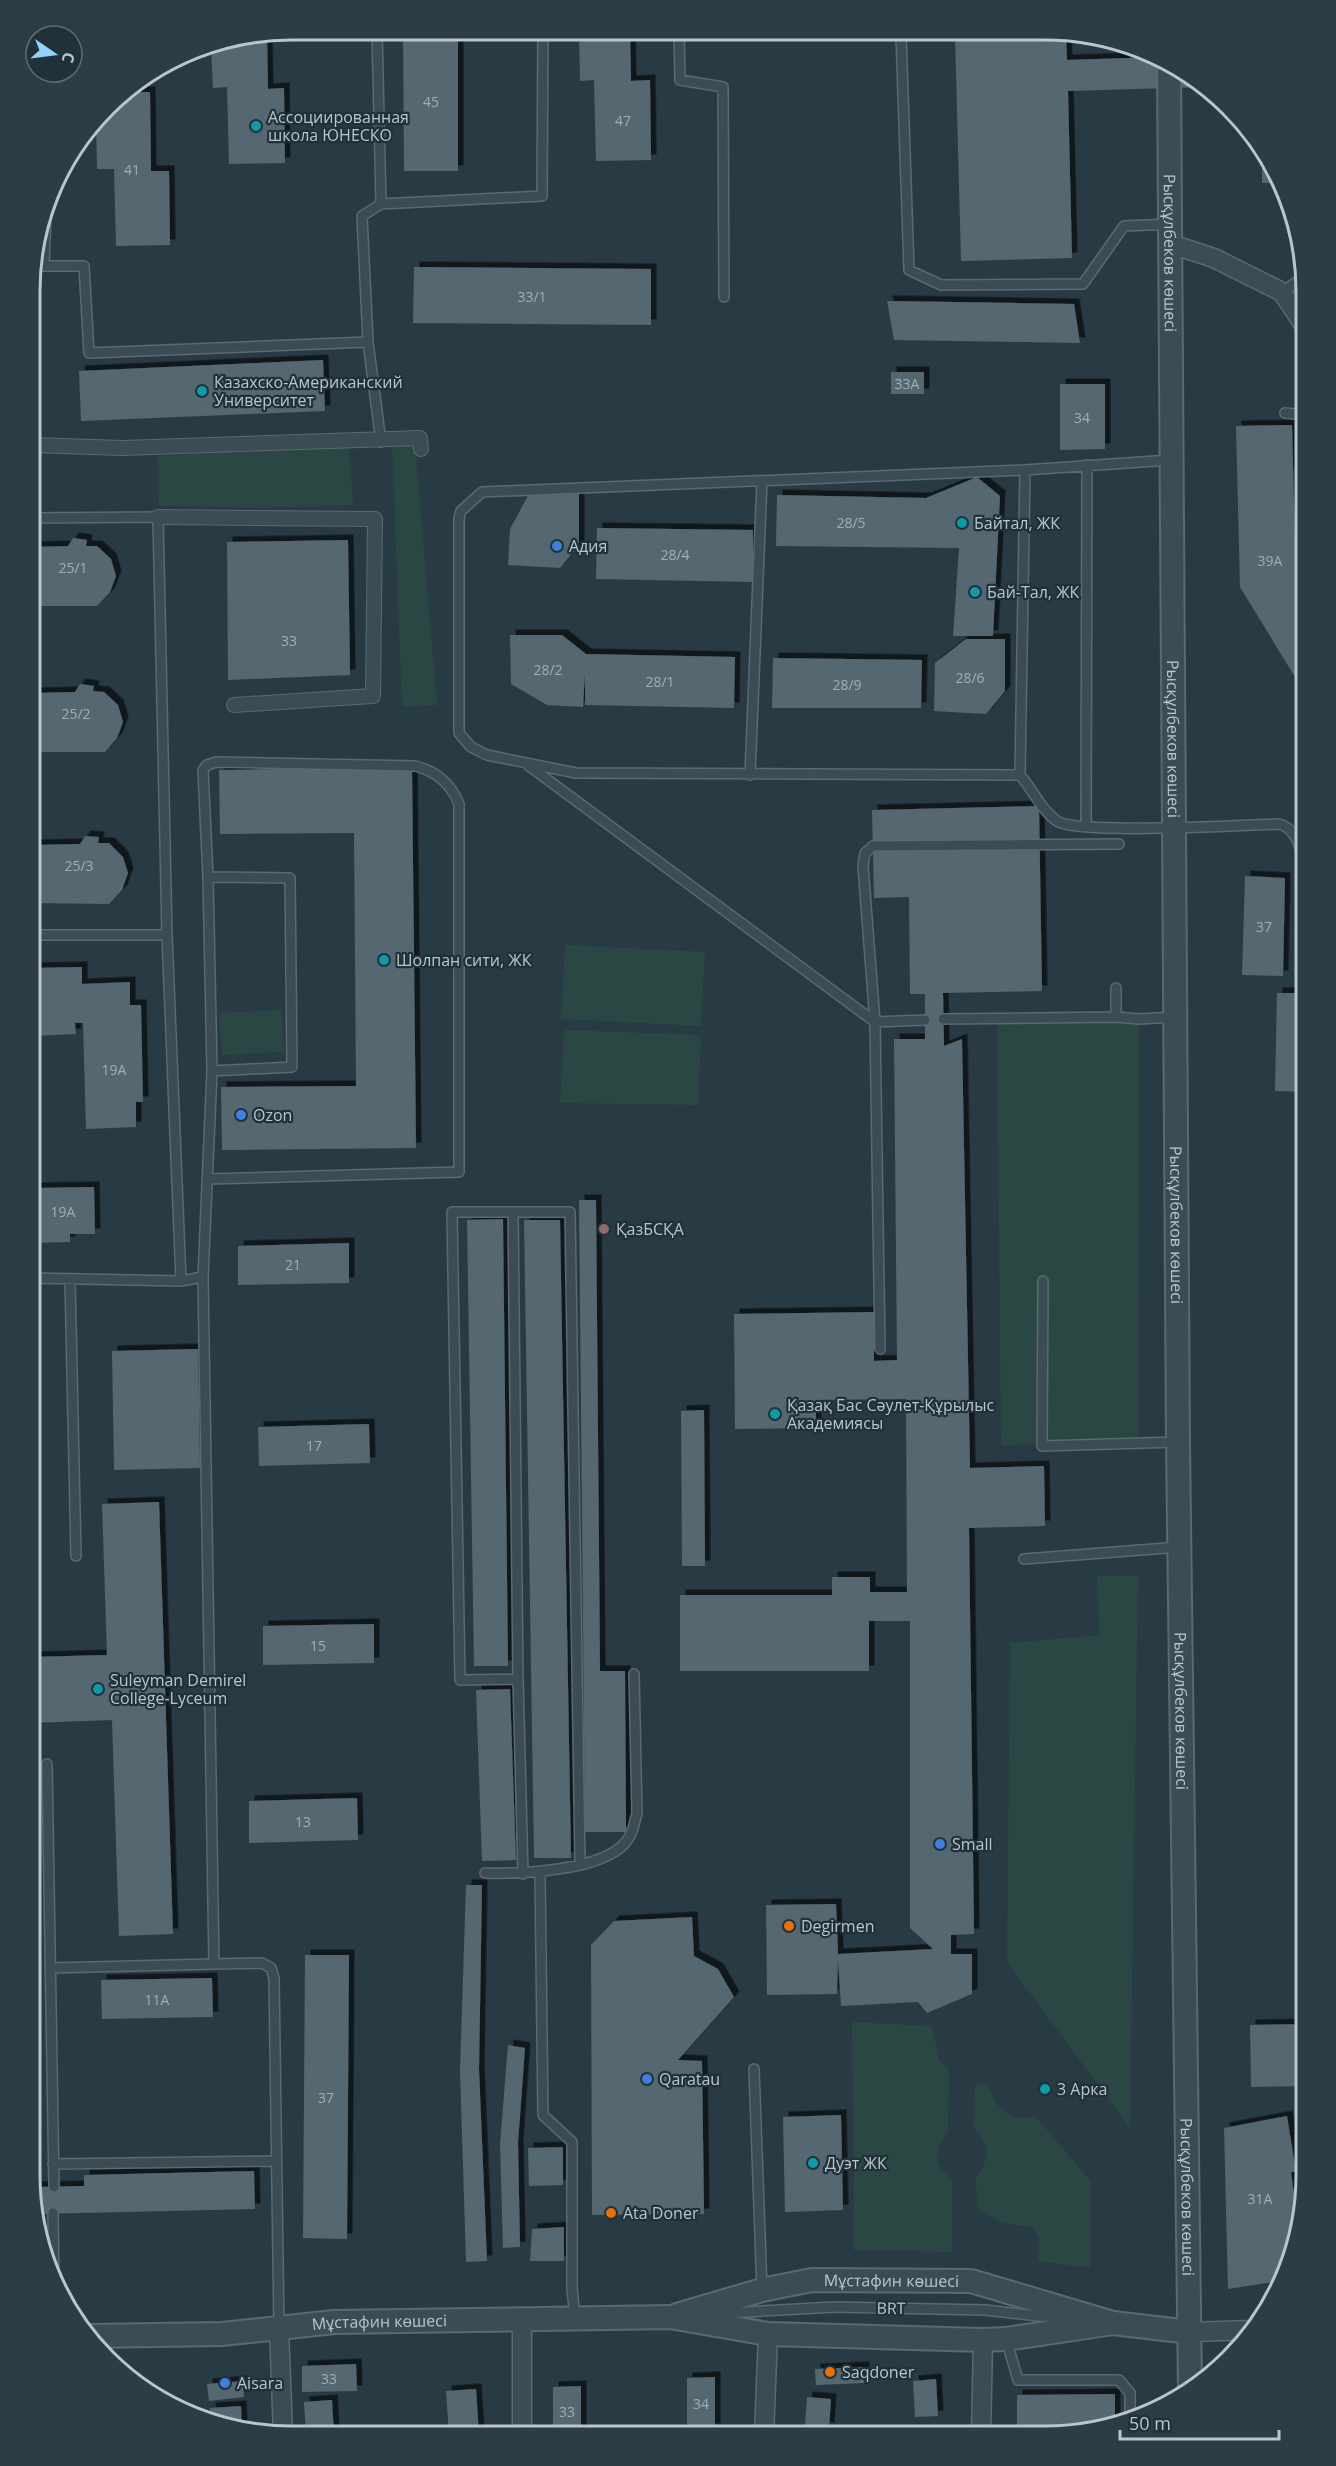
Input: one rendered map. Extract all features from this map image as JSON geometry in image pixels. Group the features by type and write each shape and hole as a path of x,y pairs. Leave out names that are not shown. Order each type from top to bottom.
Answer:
{"street":[{"name":"Рысқұлбеков көшесі","path":"1169,73 1174,1017 1190,2379"},
{"path":"1171,234 1282,291 1296,313"},
{"path":"40,445 122,448 381,442 420,438 421,449"},
{"path":"158,517 375,519 373,696 234,705"},
{"name":"Мұстафин көшесі","path":"670,2317 762,2290 812,2280 971,2281 1113,2323 1190,2332"},
{"name":"Мұстафин көшесі","path":"99,2336 222,2334 334,2322 670,2317 768,2334 983,2340 1006,2339 1113,2323"},
{"path":"522,2318 522,2426"},
{"path":"279,2328 283,2425"},
{"path":"1190,2332 1241,2330"},
{"path":"764,2426 768,2334"},
{"path":"981,2426 983,2340"}],"lane":[{"path":"377,40 381,204"},
{"path":"381,442 368,342 362,216 381,204 542,196 543,40"},
{"path":"679,40 680,80 723,87 724,297"},
{"path":"901,40 909,270 941,285 1083,284 1124,226 1171,234"},
{"path":"45,245 44,266 84,266 88,353 368,342"},
{"path":"1282,291 1295,282"},
{"path":"1285,413 1296,414"},
{"path":"1020,774 576,773 521,760 487,755 471,747 459,733 458,551 461,511 482,492 1025,470 1170,460"},
{"path":"1086,827 1087,465"},
{"path":"1025,470 1020,774 1033,789 1045,810 1059,823 1086,827 1173,828 1279,824 1288,826 1296,836"},
{"path":"750,775 762,481"},
{"path":"40,518 158,517 167,935 181,1281"},
{"path":"521,760 875,1022 925,1020"},
{"path":"208,1179 459,1172 459,804 456,795 438,776 427,769 415,766 210,764 202,774 208,877 212,1071 203,1277 214,1964"},
{"path":"880,1349 875,1022 863,866 865,853 873,846 1119,844"},
{"path":"208,877 290,878 292,1067 212,1071"},
{"path":"40,935 167,935"},
{"path":"1116,988 1116,1017"},
{"path":"943,1019 1174,1017"},
{"path":"518,1679 460,1680 452,1212 570,1212 580,1864"},
{"path":"513,1212 518,1679 523,1874"},
{"path":"40,1278 181,1281 203,1277"},
{"path":"70,1279 76,1556"},
{"path":"1043,1281 1042,1446 1178,1442"},
{"path":"1024,1558 1179,1547"},
{"path":"485,1873 540,1873 580,1864 605,1856 623,1845 632,1833 637,1813 634,1674"},
{"path":"47,1764 54,2187"},
{"path":"540,1873 543,2115 572,2142 572,2288 575,2318"},
{"path":"50,1968 262,1963 271,1968 274,1978 279,2328"},
{"path":"754,2069 762,2290"},
{"path":"53,2164 276,2161"},
{"path":"53,2213 54,2254"},
{"name":"BRT","path":"670,2317 845,2307 985,2310 1113,2323"},
{"path":"1006,2339 1018,2380 1119,2380 1130,2393 1130,2410"}],"green space":[{"path":"392,444 415,444 437,705 402,707"},
{"path":"349,446 353,505 257,508 159,506 158,456"},
{"path":"565,945 705,952 701,1026 561,1019"},
{"path":"281,1010 284,1052 222,1055 219,1013"},
{"path":"1139,1019 1138,1442 1001,1445 997,1020"},
{"path":"564,1030 701,1035 698,1105 560,1103"},
{"path":"1097,1576 1138,1576 1130,2128 1007,1962 1010,1643 1099,1635"},
{"path":"852,2022 932,2026 939,2061 949,2069 948,2132 940,2143 937,2158 940,2167 952,2180 952,2252 854,2250"},
{"path":"986,2083 1003,2111 1016,2117 1035,2116 1090,2180 1090,2268 1038,2261 1039,2237 1031,2226 1002,2222 977,2208 976,2177 984,2166 987,2150 980,2134 974,2129 975,2084"}],"building":[{"path":"403,40 458,40 458,171 404,171"},
{"path":"579,40 630,40 631,81 650,80 651,160 596,161 594,80 580,81"},
{"path":"955,40 1066,42 1067,60 1135,58 1156,66 1190,87 1068,91 1072,258 961,261"},
{"name":"Ассоциированная школа ЮНЕСКО","path":"267,42 268,89 284,88 285,163 229,164 227,87 213,88 211,54 243,45"},
{"path":"139,92 150,92 151,171 169,171 170,245 116,246 114,169 97,169 96,134 114,114"},
{"path":"1262,166 1271,183 1262,183"},
{"path":"414,267 651,269 651,325 413,323"},
{"path":"887,301 1074,304 1080,343 894,340"},
{"name":"Казахско-Американский Университет","path":"323,360 325,411 81,421 79,371"},
{"path":"891,372 924,372 924,394 891,394"},
{"path":"1060,384 1105,384 1105,449 1060,450"},
{"path":"1292,425 1296,545 1296,679 1240,587 1236,426"},
{"path":"977,477 1000,496 993,636 953,636 959,548 776,546 777,495 926,498"},
{"path":"530,492 579,493 579,545 560,568 508,565 510,529"},
{"path":"597,528 753,530 753,582 596,579"},
{"path":"73,538 87,540 86,546 97,546 111,559 116,576 110,592 97,606 40,606 40,547 68,546"},
{"path":"348,540 350,675 228,680 227,542"},
{"path":"510,635 562,635 586,654 735,657 734,708 585,705 585,673 583,707 547,705 511,684"},
{"path":"966,639 1005,639 1005,691 986,714 934,711 935,663"},
{"path":"773,658 922,660 921,708 772,708"},
{"path":"80,684 94,686 93,691 104,692 118,705 123,722 117,738 105,752 40,752 40,693 75,692"},
{"name":"Шолпан сити, ЖК","path":"412,767 416,1148 222,1150 221,1087 356,1086 354,833 220,834 219,770"},
{"name":"Қазақ Бас Сәулет-Құрылыс Академиясы","path":"1039,806 1042,991 943,993 944,1046 962,1039 970,1468 1044,1466 1045,1526 969,1528 974,1934 951,1935 951,1954 972,1954 972,1994 927,2013 918,2002 841,2006 838,1960 837,1994 767,1995 766,1905 836,1904 838,1954 933,1949 910,1928 910,1621 869,1621 869,1671 680,1671 680,1595 832,1595 832,1577 870,1577 870,1592 907,1592 906,1399 816,1400 816,1428 735,1429 734,1314 874,1312 874,1361 897,1360 894,1039 925,1039 925,994 910,994 909,897 874,898 872,810"},
{"path":"85,836 99,837 98,843 109,843 123,857 128,873 122,890 109,904 40,903 40,845 80,844"},
{"path":"1245,876 1285,878 1283,976 1242,975"},
{"path":"82,967 82,984 130,982 130,1005 141,1005 143,1102 136,1102 136,1127 86,1129 83,1023 75,1023 76,1034 40,1036 40,968"},
{"path":"1277,993 1296,993 1296,1092 1275,1091"},
{"path":"94,1187 95,1234 70,1234 70,1242 40,1243 40,1188"},
{"path":"579,1200 596,1200 600,1671 625,1671 626,1832 585,1832"},
{"path":"503,1219 508,1666 474,1666 467,1220"},
{"path":"524,1220 560,1220 571,1858 534,1858"},
{"path":"349,1243 349,1283 238,1285 238,1246"},
{"path":"198,1349 200,1468 114,1470 112,1351"},
{"path":"704,1410 705,1566 682,1566 681,1411"},
{"path":"369,1424 370,1463 259,1466 258,1427"},
{"name":"Suleyman Demirel College-Lyceum","path":"159,1502 173,1934 119,1936 112,1720 40,1723 40,1657 107,1655 102,1504"},
{"path":"374,1624 374,1663 263,1665 263,1626"},
{"path":"510,1689 516,1860 482,1861 476,1690"},
{"path":"357,1798 358,1840 249,1843 249,1801"},
{"path":"466,1885 482,1885 479,2069 487,2261 466,2262 460,2070"},
{"name":"Qaratau","path":"692,1917 694,1956 718,1969 734,1997 678,2060 702,2061 704,2214 592,2215 591,1945 614,1921"},
{"path":"305,1955 349,1955 347,2239 303,2238"},
{"path":"212,1978 213,2017 102,2019 101,1980"},
{"path":"1296,2024 1296,2086 1251,2087 1250,2025"},
{"path":"508,2045 525,2048 518,2143 520,2247 503,2248 500,2144"},
{"name":"Дуэт ЖК","path":"841,2115 843,2210 785,2212 783,2117"},
{"path":"1287,2116 1296,2172 1291,2172 1294,2196 1287,2239 1271,2282 1228,2289 1224,2128"},
{"path":"563,2147 563,2185 529,2186 528,2148"},
{"path":"254,2171 255,2209 44,2214 41,2187 84,2186 84,2175"},
{"path":"564,2227 564,2261 530,2261 532,2229"},
{"path":"356,2364 357,2391 302,2392 302,2366"},
{"path":"864,2367 864,2383 816,2385 815,2369"},
{"path":"715,2377 715,2426 687,2426 687,2378"},
{"path":"936,2379 938,2416 915,2417 913,2381"},
{"path":"243,2381 244,2397 209,2401 207,2384"},
{"path":"581,2386 581,2426 553,2426 553,2387"},
{"path":"476,2389 478,2426 448,2426 446,2391"},
{"path":"1115,2394 1115,2415 1093,2421 1061,2425 1017,2426 1017,2395"},
{"path":"807,2397 831,2399 829,2426 805,2426"},
{"path":"332,2400 334,2426 306,2426 304,2402"},
{"path":"241,2406 242,2421 210,2412 210,2408"}],"place":[{"name":"Ассоциированная школа ЮНЕСКО","path":"256,126"},
{"name":"Казахско-Американский Университет","path":"202,391"},
{"name":"Байтал, ЖК","path":"962,523"},
{"name":"Адия","path":"557,546"},
{"name":"Бай-Тал, ЖК","path":"975,592"},
{"name":"Шолпан сити, ЖК","path":"384,960"},
{"name":"Ozon","path":"241,1115"},
{"name":"ҚазБСҚА","path":"604,1229"},
{"name":"Қазақ Бас Сәулет-Құрылыс Академиясы","path":"775,1414"},
{"name":"Suleyman Demirel College-Lyceum","path":"98,1689"},
{"name":"Small","path":"940,1844"},
{"name":"Degirmen","path":"789,1926"},
{"name":"Qaratau","path":"647,2079"},
{"name":"3 Арка","path":"1045,2089"},
{"name":"Дуэт ЖК","path":"813,2163"},
{"name":"Ata Doner","path":"611,2213"},
{"name":"Saqdoner","path":"830,2372"},
{"name":"Aisara","path":"225,2383"}]}
